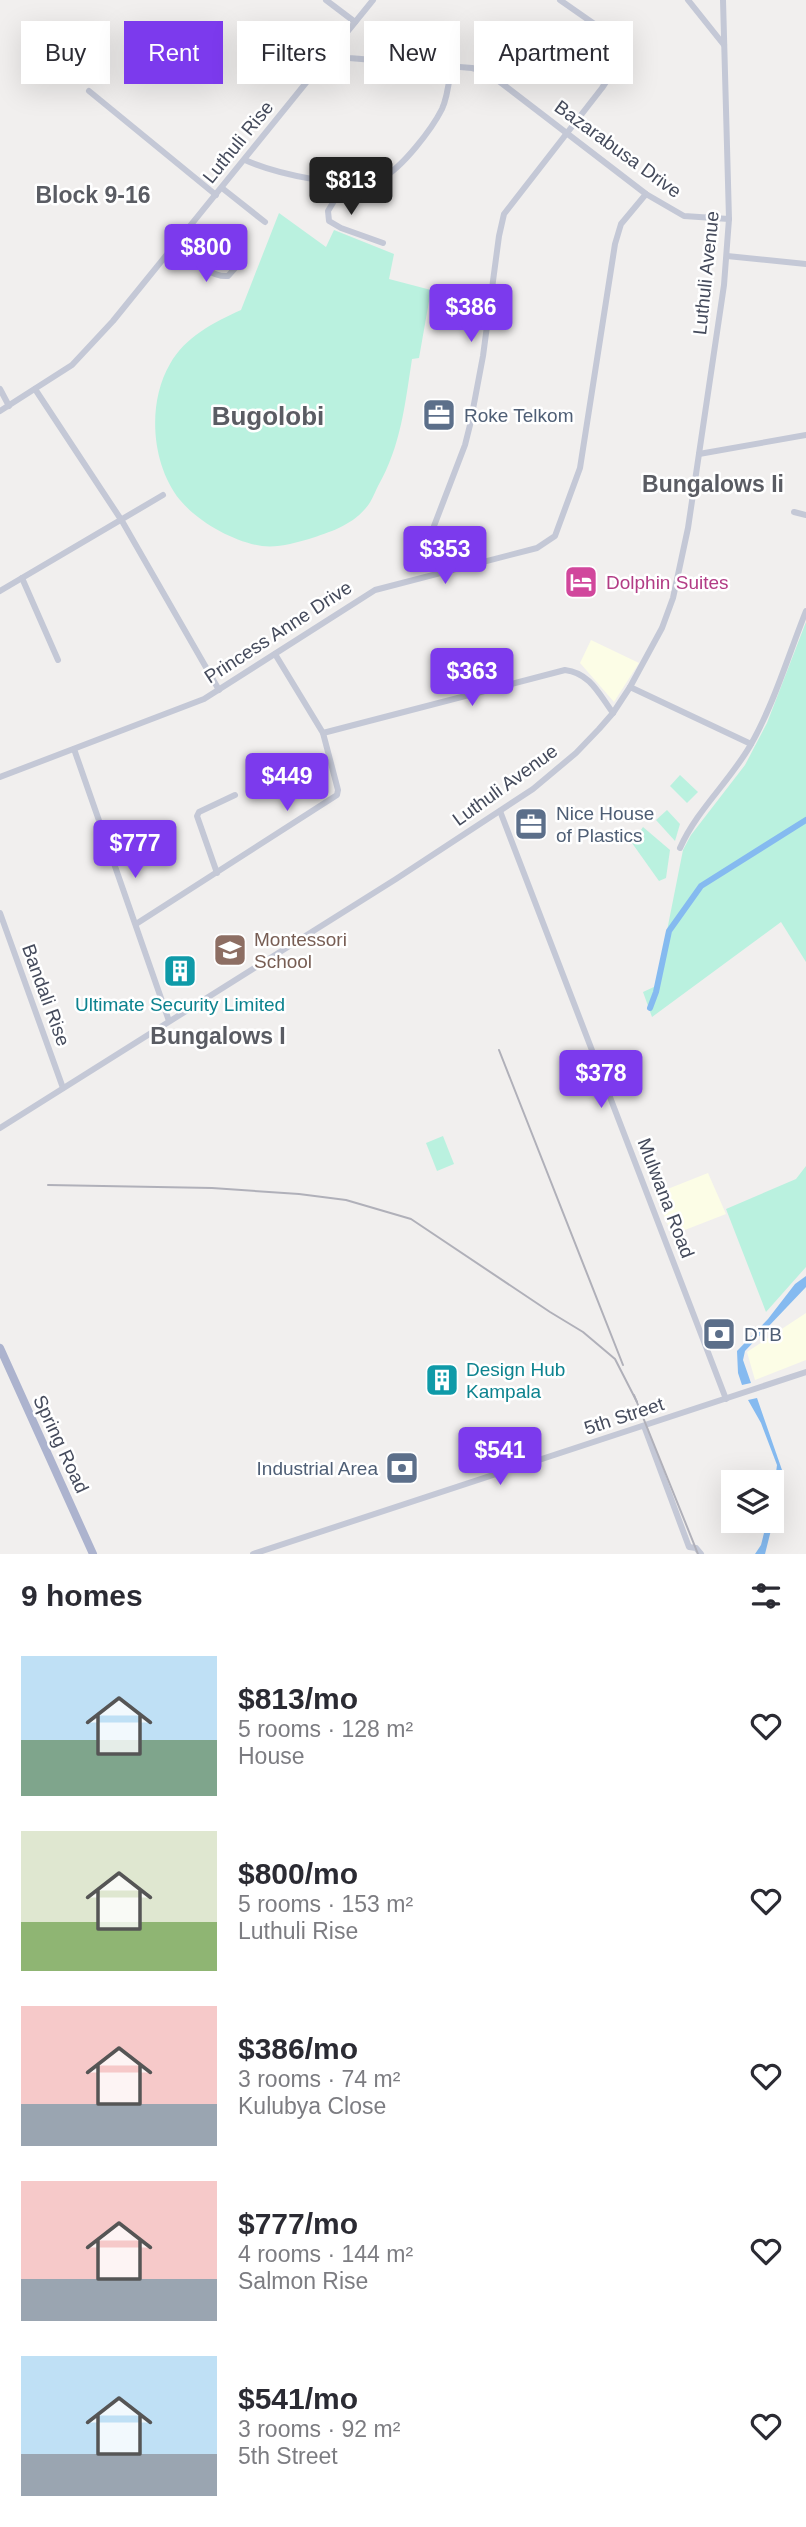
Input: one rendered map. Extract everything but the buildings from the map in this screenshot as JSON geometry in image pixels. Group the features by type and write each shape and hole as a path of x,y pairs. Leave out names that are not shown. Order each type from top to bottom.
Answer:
{"main road":[{"name":"Spring Road","path":"0,1348 93,1554"}],"street":[{"path":"326,0 355,22"},
{"name":"Luthuli Rise","path":"350,28 373,0"},
{"path":"452,570 438,543 433,526 465,445 470,425 504,214 620,63 624,49 613,37 560,0"},
{"path":"688,0 726,46"},
{"name":"Luthuli Avenue","path":"0,1128 396,879 533,789 576,753 613,713 630,687 662,628 673,598 688,528 727,256 729,219 723,0"},
{"name":"Bazarabusa Drive","path":"460,68 487,72 646,194 684,216 729,219"},
{"name":"Luthuli Rise","path":"0,411 72,365 90,347 306,84"},
{"path":"245,160 284,174 345,181 380,179 392,172 429,130 443,107 447,84"},
{"path":"89,91 216,195"},
{"path":"345,181 328,211 329,220 341,228 383,243"},
{"path":"222,188 265,222"},
{"name":"Princess Anne Drive","path":"0,777 194,704 368,593 537,548 551,540 558,530 580,468 615,244 621,224 646,194"},
{"path":"176,245 197,263 220,276 228,276 236,267"},
{"path":"727,256 806,264"},
{"path":"0,389 9,406"},
{"path":"35,389 122,521 219,690"},
{"path":"699,454 806,435"},
{"path":"0,591 163,495"},
{"path":"794,512 806,514"},
{"path":"22,578 58,660"},
{"path":"680,848 692,825 730,777 751,744 806,611"},
{"path":"136,924 337,795 323,733 275,654"},
{"path":"323,733 565,670 580,673 590,681 613,713"},
{"path":"630,687 751,744"},
{"path":"74,749 169,1021"},
{"path":"217,873 197,816 199,811 235,794"},
{"name":"Mulwana Road","path":"500,811 726,1399"},
{"name":"Bandali Rise","path":"0,913 63,1088"},
{"name":"5th Street","path":"253,1554 806,1373"},
{"path":"644,1426 690,1547 696,1548 701,1554"}],"shaded area":[{"path":"591,640 639,663 614,702 580,663"},
{"path":"708,1173 726,1214 672,1235 655,1194"},
{"path":"806,1313 806,1360 755,1380 747,1352"}],"green space":[{"path":"279,213 326,247 334,230 394,254 389,279 431,290 419,358 412,359 397,440 386,471 369,504 353,520 332,531 292,544 268,546 251,544 217,530 196,516 180,500 163,469 158,451 155,415 163,380 176,354 201,331 241,310"},
{"path":"806,622 806,962 781,922 652,1017 643,992 656,986 683,850 691,835 745,765 767,723"},
{"path":"680,775 698,792 687,803 670,786"},
{"path":"667,810 680,824 675,841 656,820"},
{"path":"643,827 670,850 666,878 659,881 632,843"},
{"path":"443,1136 454,1164 437,1171 426,1143"},
{"path":"806,1166 806,1267 766,1312 726,1209 796,1179"}],"water":[{"path":"806,1276 806,1287 745,1351 743,1360 751,1383 742,1385 738,1373 737,1351 768,1319 795,1284"},
{"path":"757,1398 782,1470 776,1470 777,1465 761,1423 748,1400"},
{"path":"764,1533 770,1533 765,1554 755,1554"}],"waterway":[{"path":"650,1008 669,931 701,886 806,820"}],"railway":[{"path":"499,1050 623,1365"},
{"path":"48,1185 212,1188 299,1194 346,1200 411,1219 583,1332 615,1359 637,1402"},
{"path":"634,1395 698,1554"}],"place":[{"name":"Roke Telkom","path":"439,415"},
{"name":"Dolphin Suites","path":"581,582"},
{"name":"Nice House of Plastics","path":"531,824"},
{"name":"Montessori School","path":"230,950"},
{"name":"Ultimate Security Limited","path":"180,971"},
{"name":"DTB","path":"719,1334"},
{"name":"Design Hub Kampala","path":"442,1380"},
{"name":"Industrial Area","path":"402,1468"}],"district":[{"name":"Block 9-16","path":"93,195"},
{"name":"Bugolobi","path":"268,416"},
{"name":"Bungalows Ii","path":"713,484"},
{"name":"Bungalows I","path":"218,1036"}]}
